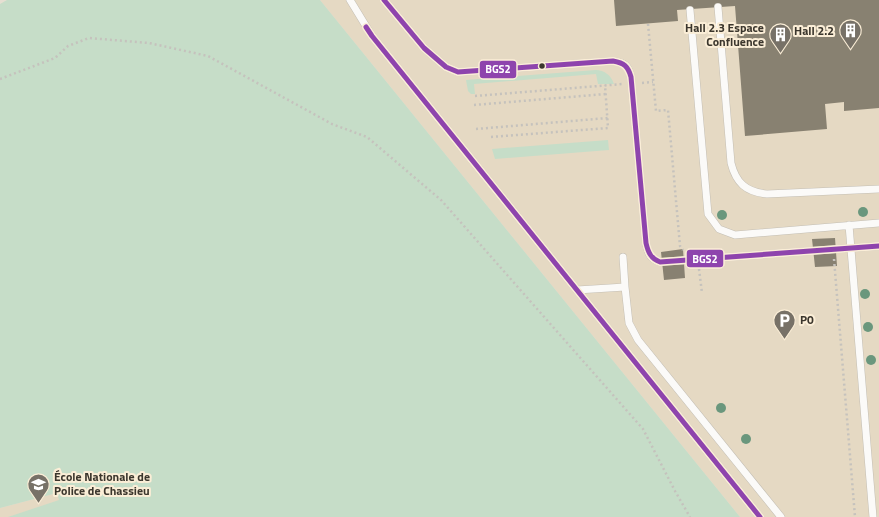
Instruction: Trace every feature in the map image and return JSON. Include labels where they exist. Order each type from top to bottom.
[{"type":"lane","points":[[350,0],[372,36],[760,517]]},
{"type":"lane","points":[[384,0],[424,48],[446,67],[458,72],[613,60],[623,63],[629,69],[631,84],[646,243],[649,255],[656,261],[660,262],[879,246]]},
{"type":"lane","points":[[718,8],[731,163],[737,179],[749,190],[767,194],[879,189]]},
{"type":"lane","points":[[690,10],[708,214],[719,229],[735,235],[879,223]]},
{"type":"lane","points":[[849,225],[873,517]]},
{"type":"lane","points":[[622,257],[629,323],[638,340],[781,517]]},
{"type":"lane","points":[[577,290],[625,287]]},
{"type":"path","points":[[648,24],[656,111],[668,110],[680,246],[686,253]]},
{"type":"path","points":[[0,79],[55,58],[68,46],[89,38],[149,43],[208,56],[332,124],[367,137],[440,200],[642,429],[690,517]]},
{"type":"path","points":[[475,96],[653,82]]},
{"type":"path","points":[[491,137],[608,128],[605,85]]},
{"type":"path","points":[[474,105],[606,94]]},
{"type":"path","points":[[476,129],[608,118]]},
{"type":"path","points":[[834,255],[855,517]]},
{"type":"path","points":[[698,259],[702,293]]},
{"type":"shaded area","points":[[320,0],[879,0],[879,517],[740,517]]},
{"type":"shaded area","name":"École Nationale de Police de Chassieu","points":[[57,493],[65,517],[0,517],[0,508]]},
{"type":"green space","points":[[7,0],[320,0],[740,517],[8,517],[59,500],[57,493],[0,508],[0,4]]},
{"type":"green space","points":[[596,70],[607,74],[614,84],[598,84],[596,74],[474,84],[475,94],[471,94],[468,91],[466,80]]},
{"type":"green space","points":[[608,140],[609,150],[495,159],[492,149]]},
{"type":"building","points":[[614,0],[879,0],[879,108],[844,111],[844,102],[825,104],[827,129],[745,136],[735,6],[677,10],[678,21],[616,26]]},
{"type":"building","points":[[835,238],[837,266],[815,267],[812,239]]},
{"type":"building","points":[[683,249],[685,278],[664,280],[661,252]]},
{"type":"transit line","name":"BGS2","points":[[384,0],[424,48],[446,67],[458,72],[613,61],[625,66],[631,77],[646,243],[650,255],[657,261],[879,246]]},
{"type":"transit line","name":"BGS2","points":[[366,27],[760,517]]},
{"type":"place","name":"Hall 2.2","points":[[850,50]]},
{"type":"place","name":"Hall 2.3 Espace Confluence","points":[[780,54]]},
{"type":"place","name":"P0","points":[[785,340]]},
{"type":"place","name":"École Nationale de Police de Chassieu","points":[[38,504]]}]
